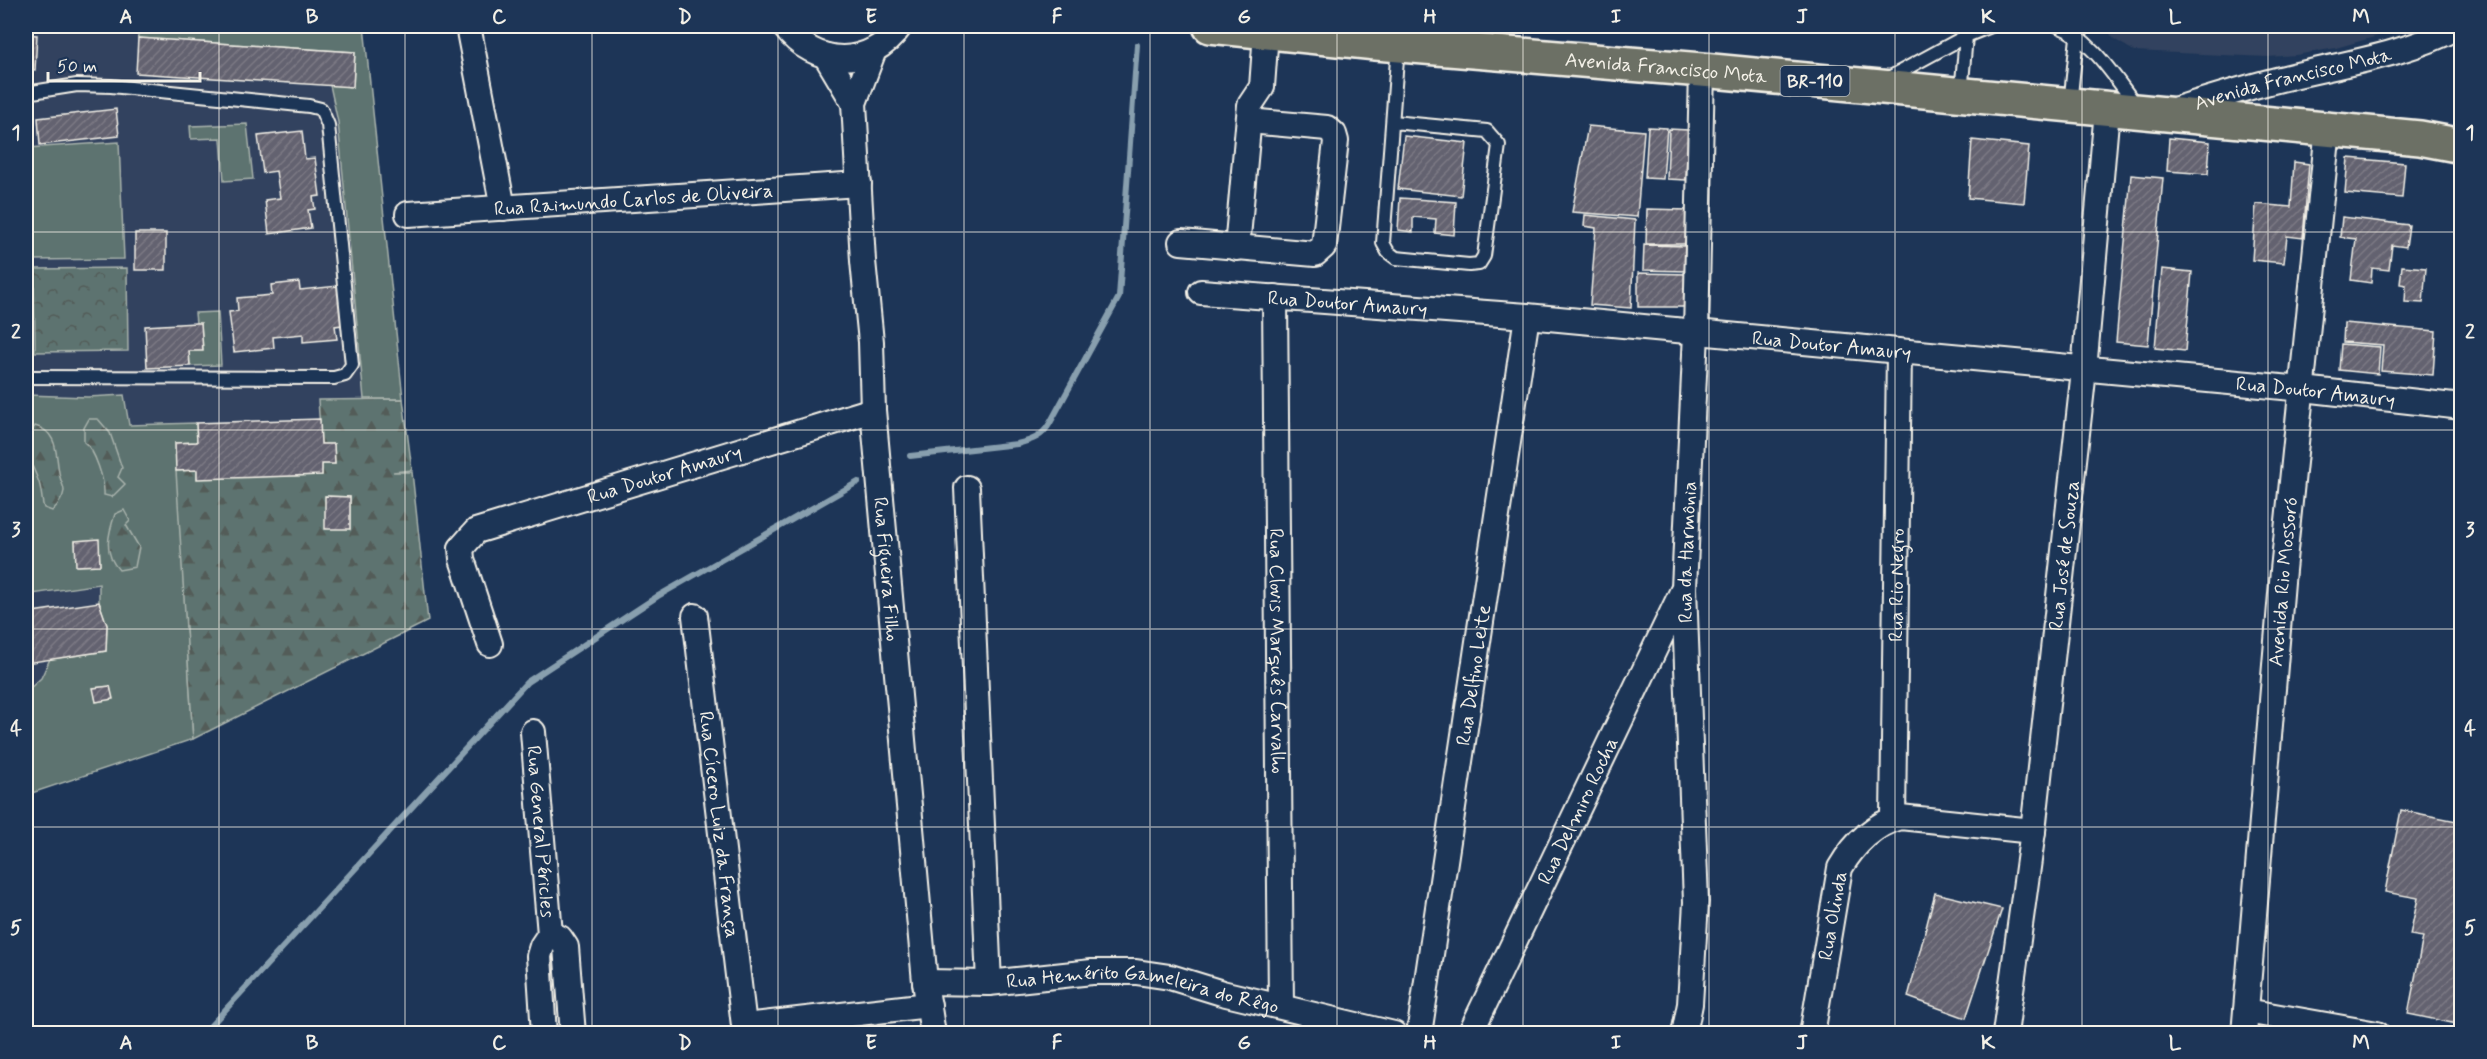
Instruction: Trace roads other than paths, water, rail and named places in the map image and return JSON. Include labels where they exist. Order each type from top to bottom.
[{"type":"main road","name":"Avenida Francisco Mota","points":[[1210,26],[1266,32],[1386,38],[1961,96],[2420,138]]},
{"type":"main road","name":"BR-110","points":[[2420,138],[2462,136]]},
{"type":"main road","name":"BR-110","points":[[2420,138],[2462,146]]},
{"type":"street","points":[[468,26],[503,208]]},
{"type":"street","points":[[784,26],[793,38],[808,49],[826,56],[842,58],[859,56],[874,50],[888,40],[900,26]]},
{"type":"street","name":"Avenida Francisco Mota","points":[[2150,114],[2277,80],[2404,50],[2460,26]]},
{"type":"street","points":[[1237,248],[1250,105],[1262,87],[1266,32]]},
{"type":"street","name":"Rua Figueira Filho","points":[[874,50],[854,103],[871,342],[873,410],[927,993],[933,1034]]},
{"type":"street","name":"Rua Figueira Filho","points":[[826,56],[854,103]]},
{"type":"street","name":"Rua da Harmônia","points":[[1684,1034],[1690,1004],[1696,902],[1684,588],[1696,333],[1702,70]]},
{"type":"street","points":[[1262,87],[1278,108],[1275,123]]},
{"type":"street","name":"Rua José de Souza","points":[[2005,1034],[2033,831],[2084,370],[2107,110]]},
{"type":"street","points":[[1181,242],[1315,254],[1324,246],[1336,141],[1334,134],[1327,128],[1250,121]]},
{"type":"street","name":"Avenida Rio Mossoró","points":[[2245,1022],[2283,570],[2328,129]]},
{"type":"street","name":"Rua Raimundo Carlos de Oliveira","points":[[408,214],[859,184]]},
{"type":"street","name":"Rua Doutor Amaury","points":[[1201,292],[1527,316],[2303,389],[2462,407]]},
{"type":"street","name":"Rua Clovis Marquês Carvalho","points":[[1275,297],[1281,1006]]},
{"type":"street","name":"Rua Delfino Leite","points":[[1419,1034],[1527,316]]},
{"type":"street","name":"Rua Rio Negro","points":[[1893,819],[1899,352]]},
{"type":"street","name":"Rua Doutor Amaury","points":[[490,644],[462,558],[461,548],[476,531],[873,410]]},
{"type":"street","points":[[967,488],[990,983]]},
{"type":"street","name":"Rua Delmiro Rocha","points":[[1470,1034],[1684,588]]},
{"type":"street","name":"Rua Cícero Luiz da França","points":[[694,616],[745,1030]]},
{"type":"street","name":"Rua General Péricles","points":[[533,732],[550,934],[539,956],[543,1034]]},
{"type":"street","points":[[1893,819],[1900,817],[2033,831]]},
{"type":"street","name":"Rua Olinda","points":[[1812,1034],[1840,868],[1851,850],[1863,838],[1880,824],[1893,819]]},
{"type":"street","name":"Rua General Péricles","points":[[550,934],[560,938],[566,947],[573,1034]]},
{"type":"street","name":"Rua Hemérito Gameleira do Rêgo","points":[[745,1030],[927,993],[990,983],[1092,972],[1136,972],[1170,977],[1394,1034]]},
{"type":"street","name":"Rua José de Souza","points":[[1990,1034],[2008,1002]]},
{"type":"street","points":[[2245,1022],[2377,1034]]},
{"type":"lane","points":[[1873,87],[1966,36],[1991,26]]},
{"type":"lane","points":[[2058,26],[2077,37],[2150,114]]},
{"type":"lane","points":[[1961,96],[1966,36]]},
{"type":"lane","points":[[2070,106],[2077,37]]},
{"type":"lane","points":[[1386,38],[1393,122],[1383,243],[1388,252],[1396,258],[1479,264],[1484,256],[1499,145],[1487,131],[1393,122]]},
{"type":"lane","points":[[26,93],[77,85],[111,86],[321,109],[328,125],[352,365],[345,375],[334,378],[26,377]]},
{"type":"waterway","points":[[910,456],[1017,444],[1044,432],[1050,423],[1119,297],[1137,45]]},
{"type":"waterway","points":[[203,1034],[527,682],[658,596],[858,482]]}]
